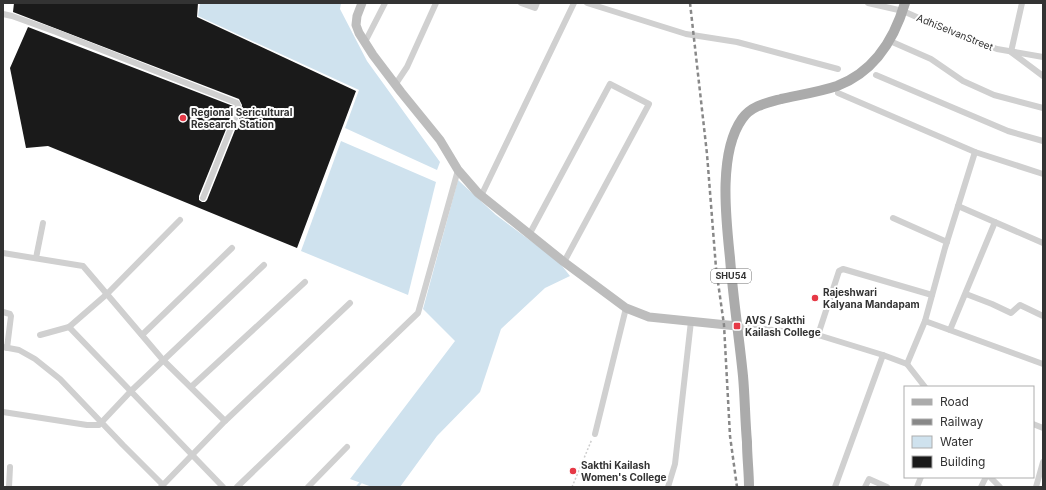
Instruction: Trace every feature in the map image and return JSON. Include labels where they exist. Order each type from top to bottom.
[{"type":"main road","name":"SHU54","points":[[749,487],[745,401],[732,290],[726,213],[727,167],[738,125],[745,115],[754,108],[767,103],[830,88],[845,82],[864,71],[871,65],[890,41],[901,6]]},
{"type":"main road","points":[[730,151],[729,140],[732,127],[739,115],[748,105],[764,97],[830,82],[845,76],[856,69],[864,63],[881,44],[901,6]]},
{"type":"main road","name":"SHU54","points":[[745,401],[753,440],[756,487]]},
{"type":"street","points":[[362,3],[357,16],[356,25],[359,33],[395,85],[440,140],[458,170],[481,196],[529,235],[626,308],[649,317],[818,335],[907,364],[924,386]]},
{"type":"street","points":[[365,42],[385,3]]},
{"type":"street","points":[[395,85],[407,67],[436,3]]},
{"type":"street","points":[[521,3],[535,8],[537,3]]},
{"type":"street","points":[[481,196],[574,3]]},
{"type":"street","name":"AdhiSelvanStreet","points":[[868,3],[901,6],[946,30],[997,49],[1043,57]]},
{"type":"street","points":[[1022,3],[1011,52],[1043,76]]},
{"type":"street","points":[[591,4],[686,34],[737,42],[838,69]]},
{"type":"street","points":[[3,14],[56,32],[237,103],[238,106],[235,118],[203,198]]},
{"type":"street","points":[[890,41],[931,59],[963,81],[987,92],[1043,108]]},
{"type":"street","points":[[876,75],[1008,130],[1043,141]]},
{"type":"street","points":[[529,235],[610,84],[649,104],[564,262]]},
{"type":"street","points":[[838,93],[975,152],[1043,174]]},
{"type":"street","points":[[907,364],[925,321],[947,242],[975,152]]},
{"type":"street","points":[[237,487],[418,312],[458,170]]},
{"type":"street","points":[[958,206],[1043,243]]},
{"type":"street","points":[[893,218],[947,242]]},
{"type":"street","points":[[40,335],[69,327],[107,294],[180,220]]},
{"type":"street","points":[[950,330],[996,222]]},
{"type":"street","points":[[36,258],[43,223]]},
{"type":"street","points":[[142,335],[232,248]]},
{"type":"street","points":[[3,253],[83,266],[163,360],[225,421]]},
{"type":"street","points":[[3,412],[87,425],[98,425],[163,360],[264,265]]},
{"type":"street","points":[[818,335],[839,271],[843,269],[932,295]]},
{"type":"street","points":[[191,387],[305,282]]},
{"type":"street","points":[[966,294],[1011,313],[1020,305],[1043,316]]},
{"type":"street","points":[[3,312],[10,314],[11,316],[5,348],[19,350],[35,359],[60,379],[162,486],[193,456],[225,421],[350,303]]},
{"type":"street","points":[[595,434],[626,308]]},
{"type":"street","points":[[668,487],[675,464],[691,321]]},
{"type":"street","points":[[925,321],[1043,364]]},
{"type":"street","points":[[69,327],[223,487]]},
{"type":"street","points":[[835,487],[883,355]]},
{"type":"street","points":[[308,487],[347,447]]},
{"type":"street","points":[[1036,487],[1043,464]]},
{"type":"street","points":[[10,467],[10,487]]},
{"type":"street","points":[[916,487],[920,478]]},
{"type":"street","points":[[981,487],[986,478]]},
{"type":"street","points":[[991,478],[1000,487]]},
{"type":"street","points":[[865,487],[868,479],[887,487]]},
{"type":"path","points":[[572,487],[595,434]]},
{"type":"water","points":[[200,3],[341,3],[340,9],[367,61],[440,162],[437,170],[345,128],[359,90],[198,16]]},
{"type":"water","points":[[341,141],[436,182],[408,295],[301,251]]},
{"type":"water","points":[[458,180],[496,215],[559,262],[570,276],[545,288],[501,329],[480,392],[437,436],[400,487],[372,487],[350,479],[455,341],[423,309]]},
{"type":"building","name":"Regional Sericultural Research Station","points":[[14,3],[198,3],[197,17],[356,91],[297,248],[48,146],[26,148],[10,68],[28,27],[233,106],[231,117],[199,196],[199,200],[202,202],[207,200],[239,120],[242,105],[239,99],[13,12]]},
{"type":"waterway","points":[[357,487],[362,481]]},
{"type":"railway","points":[[690,3],[707,154],[716,268],[724,325],[730,436],[737,487]]},
{"type":"place","name":"Regional Sericultural Research Station","points":[[183,118]]},
{"type":"place","name":"Rajeshwari Kalyana Mandapam","points":[[815,298]]},
{"type":"place","name":"AVS / Sakthi Kailash College","points":[[737,326]]},
{"type":"place","name":"Sakthi Kailash Women's College","points":[[573,471]]}]
